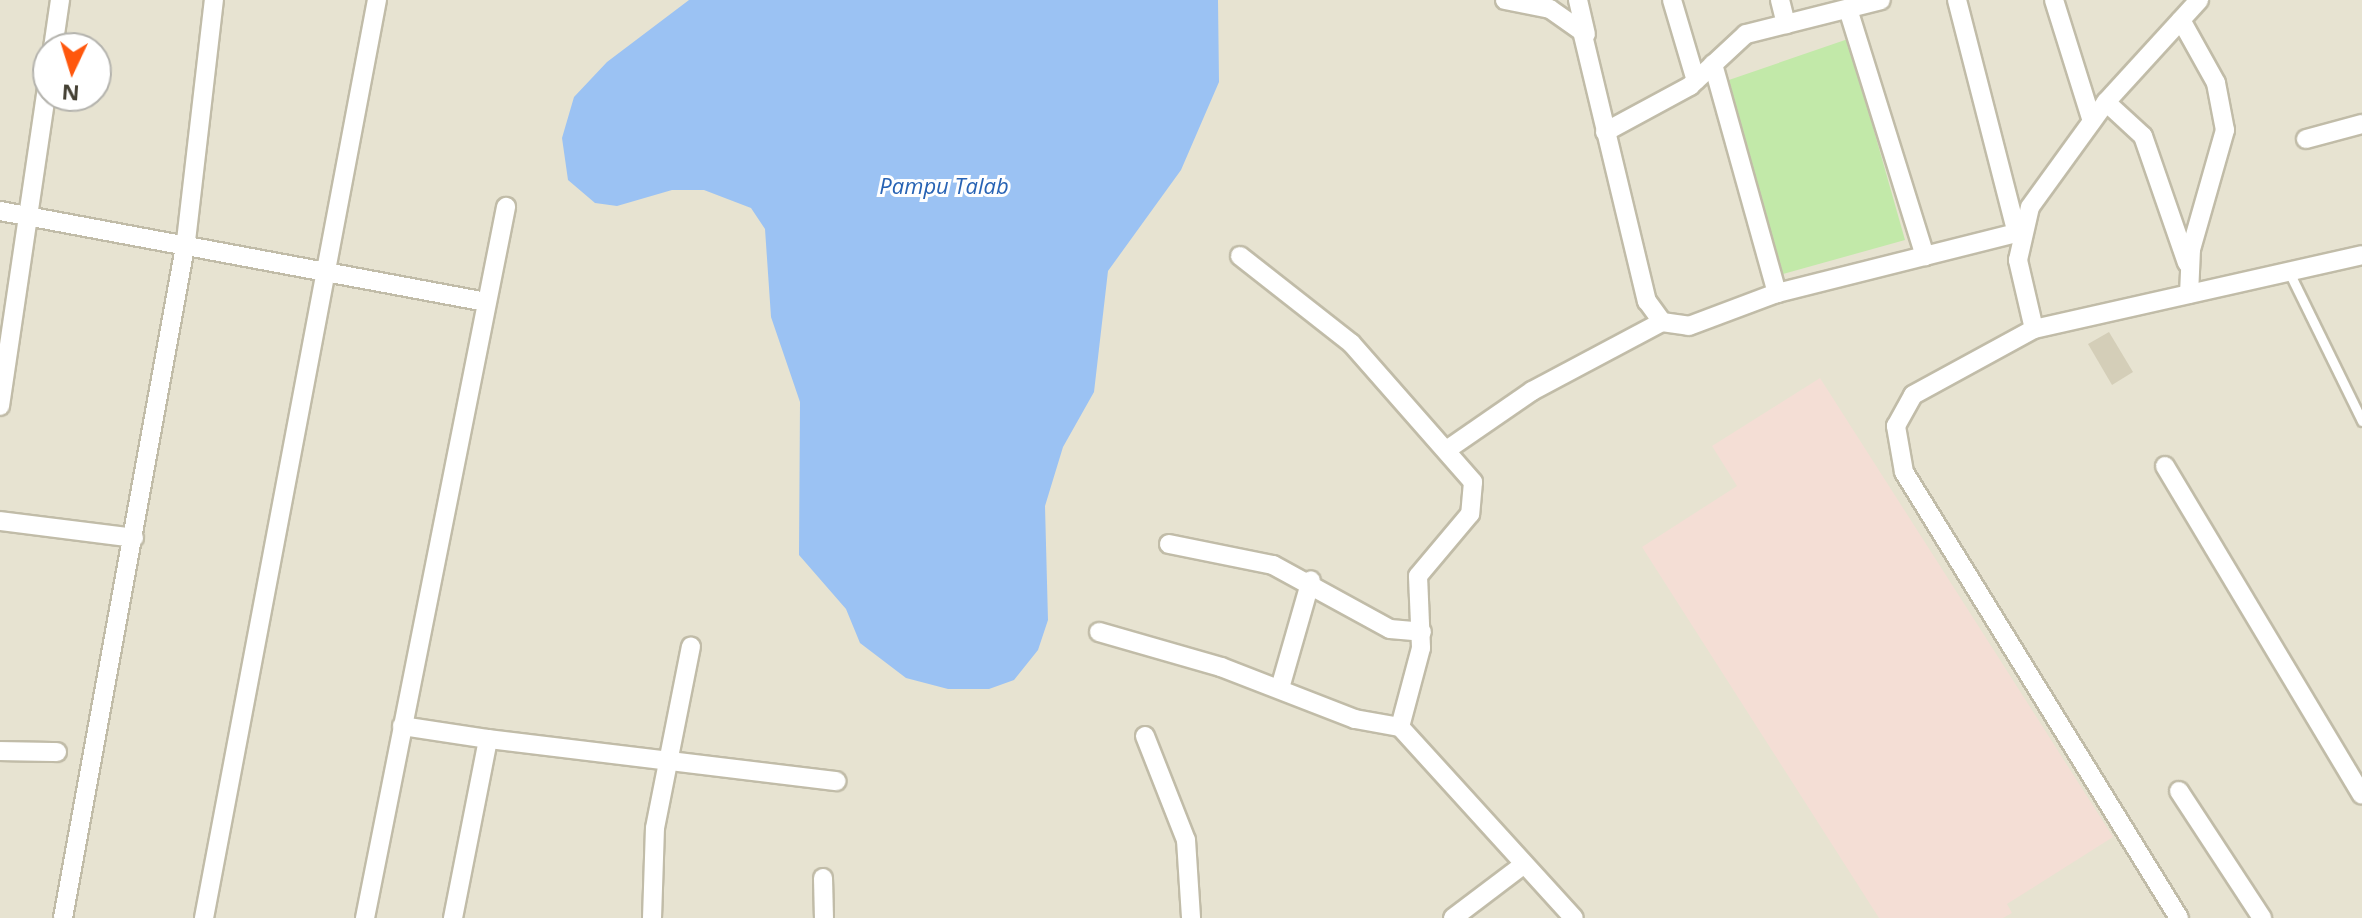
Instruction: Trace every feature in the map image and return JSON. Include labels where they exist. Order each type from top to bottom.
[{"type":"street","points":[[55,32],[60,0]]},
{"type":"street","points":[[63,918],[186,241],[214,0]]},
{"type":"street","points":[[204,918],[328,274],[377,0]]},
{"type":"street","points":[[1505,0],[1572,20],[1590,52]]},
{"type":"street","points":[[1578,0],[1605,132],[1647,301],[1662,322]]},
{"type":"street","points":[[1672,0],[1696,81]]},
{"type":"street","points":[[1780,0],[1786,24]]},
{"type":"street","points":[[1957,0],[2019,233],[2018,260],[2034,329]]},
{"type":"street","points":[[2054,0],[2092,121]]},
{"type":"street","points":[[1448,449],[1532,391],[1662,322],[1689,326],[1777,293],[2019,233],[2106,102],[2199,0]]},
{"type":"street","points":[[1605,132],[1696,81],[1732,41],[1871,1]]},
{"type":"street","points":[[1848,9],[1925,256]]},
{"type":"street","points":[[2181,20],[2216,83],[2225,130],[2190,270],[2189,294]]},
{"type":"street","points":[[1713,64],[1777,293]]},
{"type":"street","points":[[2106,102],[2143,136],[2190,270]]},
{"type":"street","points":[[0,406],[43,112]]},
{"type":"street","points":[[2306,139],[2362,124]]},
{"type":"street","points":[[365,918],[506,207]]},
{"type":"street","points":[[0,211],[186,241],[328,274],[487,302]]},
{"type":"street","points":[[2179,918],[1899,459],[1896,426],[1913,395],[2034,329],[2362,255]]},
{"type":"street","points":[[1240,256],[1351,343],[1448,449],[1473,482],[1475,498],[1418,576],[1422,632],[1400,727]]},
{"type":"street","points":[[2165,466],[2362,795]]},
{"type":"street","points":[[0,521],[134,538]]},
{"type":"street","points":[[1169,544],[1228,553],[1311,580],[1390,629],[1422,632]]},
{"type":"street","points":[[1280,688],[1311,580]]},
{"type":"street","points":[[1099,632],[1280,688],[1355,719],[1400,727],[1574,918]]},
{"type":"street","points":[[652,918],[655,828],[691,647]]},
{"type":"street","points":[[402,726],[668,765],[836,781]]},
{"type":"street","points":[[1145,736],[1186,840],[1191,918]]},
{"type":"street","points":[[453,918],[488,739]]},
{"type":"street","points":[[0,751],[57,752]]},
{"type":"street","points":[[2179,791],[2262,918]]},
{"type":"street","points":[[1453,918],[1523,865]]},
{"type":"street","points":[[823,878],[824,918]]},
{"type":"lane","points":[[2289,272],[2362,421]]},
{"type":"shaded area","points":[[0,0],[2362,0],[2362,918],[0,918]]},
{"type":"shaded area","points":[[1820,378],[2113,837],[2007,904],[2012,913],[2003,918],[1879,918],[1642,547],[1737,486],[1712,446]]},
{"type":"green space","points":[[1848,39],[1905,240],[1783,274],[1726,81]]},
{"type":"water","name":"Pampu Talab","points":[[689,0],[1218,0],[1219,82],[1181,170],[1108,271],[1094,392],[1063,447],[1045,506],[1048,620],[1038,650],[1014,680],[989,689],[948,689],[906,678],[860,643],[846,609],[799,555],[800,402],[771,317],[765,229],[751,208],[704,190],[672,190],[617,206],[595,203],[568,180],[562,138],[574,97],[607,62]]},
{"type":"building","points":[[2109,332],[2133,372],[2112,385],[2088,344]]}]
